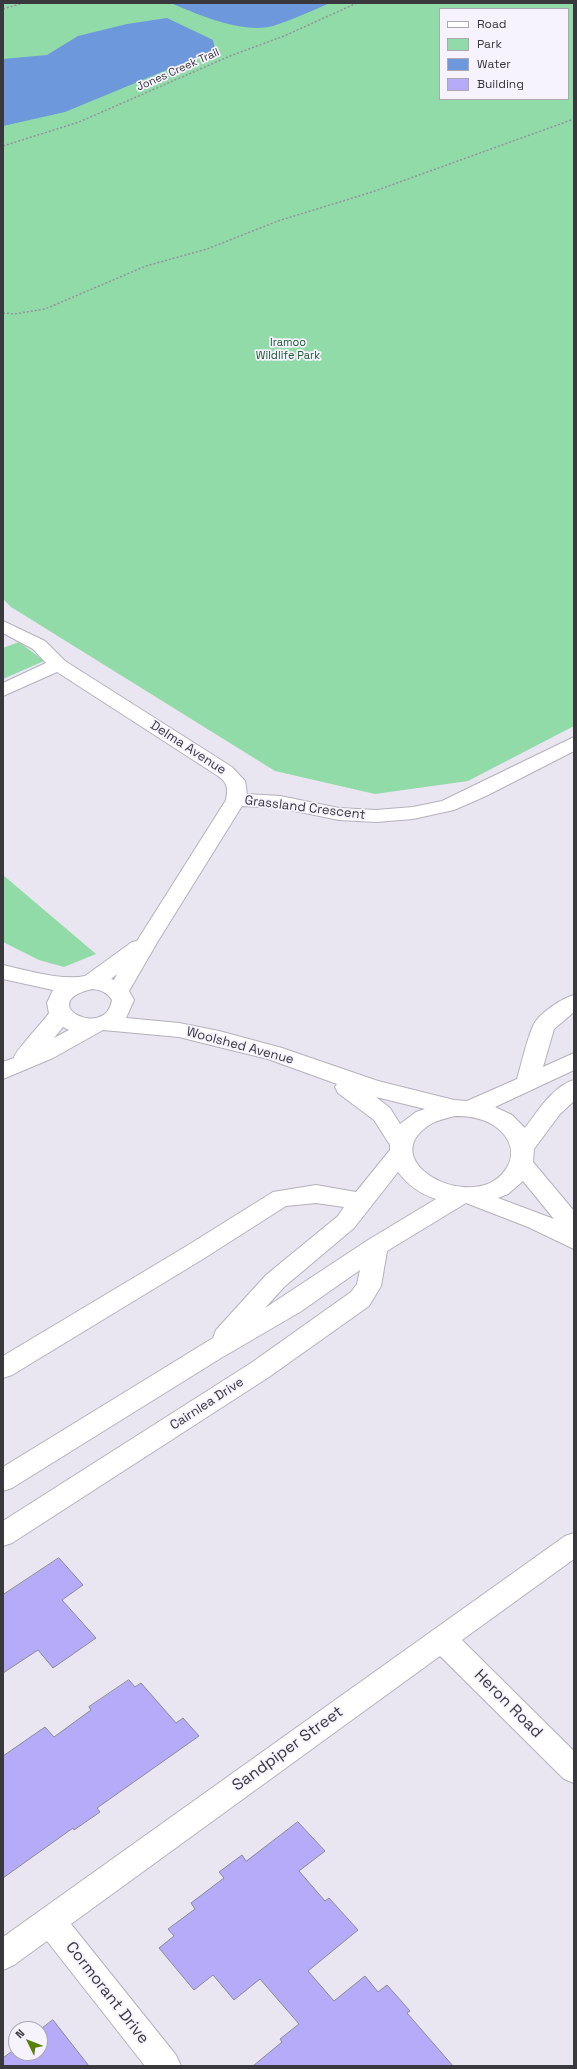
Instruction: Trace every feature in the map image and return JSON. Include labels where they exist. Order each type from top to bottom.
[{"type":"street","name":"Delma Avenue","points":[[3,626],[39,645],[58,665],[233,777],[237,783],[238,790],[236,800]]},
{"type":"street","points":[[3,690],[58,665]]},
{"type":"street","name":"Grassland Crescent","points":[[236,800],[280,802],[339,814],[376,816],[413,813],[447,806],[479,792],[574,743]]},
{"type":"street","points":[[9,1068],[44,1053],[118,1013],[120,996],[147,941],[236,800]]},
{"type":"street","points":[[9,1068],[44,1036],[59,1012],[57,1002],[61,995],[84,983],[147,941]]},
{"type":"street","points":[[3,973],[44,982],[107,985],[120,996]]},
{"type":"street","points":[[3,973],[35,992],[74,1024],[99,1024]]},
{"type":"street","name":"Woolshed Avenue","points":[[120,996],[179,1030]]},
{"type":"street","points":[[527,1084],[544,1026],[562,1010],[574,1002]]},
{"type":"street","name":"Woolshed Avenue","points":[[99,1024],[179,1030],[274,1053],[323,1072],[373,1088],[462,1108]]},
{"type":"street","points":[[212,1351],[275,1281],[326,1241],[346,1222],[363,1202],[401,1148],[407,1130],[419,1118],[436,1111],[462,1108],[527,1084],[574,1061]]},
{"type":"street","name":"Woolshed Avenue","points":[[323,1072],[364,1099],[382,1114],[401,1148]]},
{"type":"street","points":[[3,1480],[212,1351],[291,1305],[376,1246],[466,1196],[489,1192],[504,1186],[515,1176],[522,1156],[552,1108],[571,1092]]},
{"type":"street","points":[[462,1108],[489,1113],[505,1122],[516,1133],[522,1156],[574,1227]]},
{"type":"street","points":[[401,1148],[404,1166],[413,1177],[426,1187],[442,1193],[466,1196],[537,1220],[574,1240]]},
{"type":"street","points":[[3,1368],[194,1253],[281,1198],[316,1194],[363,1202]]},
{"type":"street","name":"Cairnlea Drive","points":[[3,1535],[260,1370],[360,1299],[369,1286],[376,1246]]},
{"type":"street","name":"Sandpiper Street","points":[[3,1955],[574,1544]]},
{"type":"street","name":"Heron Road","points":[[442,1639],[574,1770]]},
{"type":"street","name":"Cormorant Drive","points":[[50,1921],[165,2066]]},
{"type":"path","points":[[3,9],[23,3]]},
{"type":"path","name":"Jones Creek Trail","points":[[3,146],[79,122],[230,56],[284,36],[357,3]]},
{"type":"path","points":[[3,314],[14,314],[45,309],[146,266],[207,249],[278,221],[372,192],[509,144],[574,119]]},
{"type":"green space","name":"Iramoo Wildlife Park","points":[[3,3],[574,3],[574,726],[468,781],[375,794],[275,771],[11,607],[3,599]]},
{"type":"green space","points":[[19,642],[44,661],[3,679],[3,648]]},
{"type":"green space","points":[[3,875],[96,954],[64,967],[39,960],[3,942]]},
{"type":"water","points":[[171,3],[330,3],[280,24],[261,28],[221,22],[207,18]]},
{"type":"water","points":[[167,18],[213,40],[215,50],[65,112],[3,126],[3,59],[47,55],[78,36],[127,24]]},
{"type":"building","points":[[59,1558],[83,1585],[62,1600],[96,1638],[53,1668],[38,1650],[3,1673],[3,1595]]},
{"type":"building","points":[[129,1680],[135,1687],[141,1683],[176,1723],[183,1718],[199,1736],[97,1808],[100,1812],[74,1830],[73,1828],[3,1878],[3,1756],[45,1727],[54,1737],[91,1710],[89,1707]]},
{"type":"building","points":[[298,1822],[325,1851],[299,1871],[325,1901],[329,1898],[358,1930],[308,1971],[334,2001],[365,1976],[378,1992],[387,1985],[410,2011],[407,2013],[453,2066],[253,2066],[282,2042],[280,2039],[299,2024],[260,1979],[234,2000],[213,1975],[194,1990],[159,1948],[174,1936],[168,1929],[195,1909],[191,1903],[224,1878],[219,1872],[242,1855],[246,1861]]},
{"type":"building","points":[[53,2020],[89,2066],[3,2066],[3,2058],[8,2054],[8,2061],[48,2061],[48,2024]]}]
